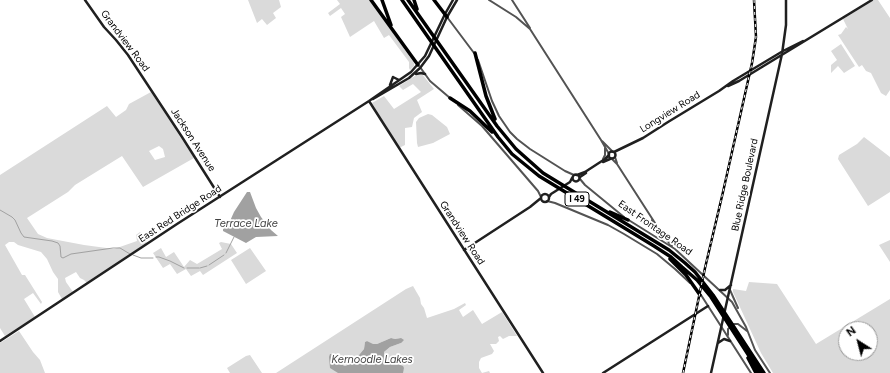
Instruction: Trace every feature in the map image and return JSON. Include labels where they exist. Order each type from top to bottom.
[{"type":"highway","points":[[372,0],[419,66]]},
{"type":"highway","points":[[382,0],[395,33]]},
{"type":"highway","name":"I 49","points":[[402,0],[498,137],[512,154],[534,173],[664,252],[697,280],[711,297],[760,373]]},
{"type":"highway","name":"I 49","points":[[408,0],[497,126],[516,149],[543,173],[669,250],[695,272],[713,295],[764,373]]},
{"type":"highway","points":[[414,0],[420,16]]},
{"type":"highway","points":[[434,0],[446,15]]},
{"type":"highway","points":[[475,53],[486,96],[497,126]]},
{"type":"highway","points":[[450,98],[470,111],[498,137]]},
{"type":"highway","points":[[607,212],[614,213],[628,220]]},
{"type":"highway","points":[[664,252],[686,275],[700,295]]},
{"type":"highway","points":[[742,346],[756,373]]},
{"type":"main road","name":"Grandview Road","points":[[85,0],[104,27],[128,55],[153,92]]},
{"type":"main road","name":"East Red Bridge Road","points":[[446,15],[457,0]]},
{"type":"main road","name":"Blue Ridge Boulevard","points":[[711,373],[782,53],[786,21],[786,0]]},
{"type":"main road","name":"Longview Road","points":[[614,154],[655,131],[726,87],[739,81],[782,53],[872,0]]},
{"type":"main road","points":[[439,7],[444,7],[452,2]]},
{"type":"main road","name":"East Red Bridge Road","points":[[0,341],[390,86],[409,78],[425,56],[452,2]]},
{"type":"main road","name":"Longview Road","points":[[782,53],[790,47],[803,41]]},
{"type":"main road","points":[[784,42],[790,47]]},
{"type":"main road","name":"East Red Bridge Road","points":[[401,79],[419,66]]},
{"type":"main road","points":[[409,78],[419,73],[425,74]]},
{"type":"main road","points":[[390,86],[393,77],[401,79]]},
{"type":"main road","points":[[396,84],[401,79]]},
{"type":"main road","name":"East Red Bridge Road","points":[[369,101],[393,88],[396,84]]},
{"type":"main road","name":"Jackson Avenue","points":[[153,92],[220,197]]},
{"type":"main road","name":"Grandview Road","points":[[369,101],[542,373]]},
{"type":"main road","points":[[609,154],[611,159]]},
{"type":"main road","points":[[464,250],[570,182],[603,160],[609,154],[614,154]]},
{"type":"main road","points":[[575,182],[577,177],[611,159],[614,154]]},
{"type":"main road","points":[[575,182],[577,182],[577,177]]},
{"type":"main road","points":[[570,182],[575,182]]},
{"type":"main road","points":[[543,199],[544,194],[548,196]]},
{"type":"main road","points":[[720,290],[725,290],[731,284]]},
{"type":"main road","points":[[603,373],[708,306]]},
{"type":"main road","points":[[718,344],[724,339],[730,341]]},
{"type":"street","points":[[489,0],[516,17],[530,29],[534,35]]},
{"type":"street","points":[[512,0],[609,154]]},
{"type":"street","name":"East Frontage Road","points":[[446,15],[475,53],[492,101],[499,116],[510,132],[538,155],[577,177],[628,220],[675,249],[720,290],[736,307],[756,350],[770,373]]},
{"type":"street","points":[[419,66],[430,81],[482,126],[538,191],[543,199],[608,225],[649,248],[675,269],[700,295],[751,373]]},
{"type":"street","points":[[601,140],[614,154],[617,164],[652,219],[675,249]]},
{"type":"street","points":[[603,160],[606,155],[605,147]]},
{"type":"street","points":[[611,159],[617,164]]},
{"type":"street","points":[[652,219],[653,229],[655,232],[658,230],[658,227]]},
{"type":"street","points":[[730,289],[740,315]]},
{"type":"street","points":[[728,338],[729,327],[734,324],[742,327],[748,332]]},
{"type":"shaded area","points":[[248,0],[279,0],[281,7],[273,13],[276,18],[267,25],[262,19],[257,23]]},
{"type":"shaded area","points":[[337,0],[370,0],[414,63],[414,66],[410,70],[409,62],[389,35],[384,38],[374,21],[350,37],[341,17],[345,14],[341,8],[330,16],[328,13],[340,4]]},
{"type":"shaded area","points":[[874,0],[878,0],[890,18],[890,90],[886,96],[881,93],[871,73],[866,71],[862,65],[859,67],[838,35],[841,34],[846,27],[848,29],[843,19]]},
{"type":"shaded area","points":[[841,44],[855,66],[844,73],[838,66],[831,73],[831,65],[837,60],[831,51]]},
{"type":"shaded area","points":[[418,74],[422,74],[434,89],[417,100],[422,112],[414,118],[412,127],[405,128],[405,145],[399,148],[372,103],[384,96],[394,109],[421,92],[413,84],[403,90],[399,86]]},
{"type":"shaded area","points":[[151,92],[194,158],[143,187],[122,156],[75,185],[68,192],[27,218],[38,234],[47,238],[114,249],[137,241],[136,235],[140,232],[147,243],[87,283],[80,278],[76,272],[65,278],[73,292],[62,299],[58,292],[58,279],[47,259],[41,252],[18,245],[14,242],[9,242],[5,245],[22,275],[25,275],[42,302],[41,304],[33,293],[24,299],[35,317],[5,336],[0,328],[0,175],[107,106],[116,117],[126,110],[129,104]],"holes":[[[159,146],[163,149],[165,157],[155,160],[149,151]]]},
{"type":"shaded area","points":[[428,114],[432,115],[447,127],[450,134],[433,143],[418,147],[416,122],[419,118]]},
{"type":"shaded area","points":[[864,137],[890,157],[890,192],[868,206],[838,159],[839,155],[857,144]]},
{"type":"shaded area","points":[[890,240],[890,262],[879,245]]},
{"type":"shaded area","points":[[219,243],[231,244],[237,253],[203,275],[200,271],[191,276],[186,269],[177,274],[170,264],[163,268],[153,253],[161,248],[166,257],[174,252],[184,267],[190,260],[197,264],[222,249]]},
{"type":"shaded area","points":[[250,248],[266,271],[246,284],[231,260]]},
{"type":"shaded area","points":[[749,282],[777,284],[816,344],[838,331],[838,361],[878,361],[878,321],[854,321],[890,299],[890,373],[773,373],[761,353],[733,292],[733,289],[746,291]]},
{"type":"shaded area","points":[[413,286],[420,298],[427,318],[454,309],[465,303],[466,305],[459,310],[463,317],[473,310],[482,324],[502,312],[517,336],[509,336],[503,339],[500,336],[498,337],[499,341],[496,344],[490,344],[494,351],[492,354],[481,358],[479,362],[479,368],[482,373],[402,373],[404,368],[389,361],[384,355],[384,352],[390,347],[401,343],[401,338],[391,338],[377,344],[372,344],[367,341],[365,342],[364,349],[350,364],[345,366],[337,363],[338,373],[276,373],[406,289]]},
{"type":"shaded area","points":[[19,331],[40,360],[45,373],[0,373],[0,343]]},
{"type":"shaded area","points":[[250,355],[262,373],[230,373],[227,368]]},
{"type":"water","name":"Terrace Lake","points":[[247,192],[250,192],[261,217],[271,230],[278,236],[256,237],[246,243],[223,231]]},
{"type":"water","name":"Kernoodle Lakes","points":[[391,338],[401,338],[404,340],[401,343],[390,347],[384,352],[384,355],[389,361],[403,366],[403,373],[338,373],[330,368],[330,354],[333,355],[338,363],[345,366],[350,364],[364,349],[365,342],[367,341],[377,344]]},
{"type":"waterway","points":[[0,210],[15,220],[24,237],[58,243],[60,246],[61,257],[63,258],[71,254],[113,248],[120,248],[130,254]]},
{"type":"waterway","points":[[226,253],[234,237]]},
{"type":"waterway","points":[[133,255],[141,258],[153,258]]},
{"type":"waterway","points":[[209,265],[224,255]]},
{"type":"waterway","points":[[156,257],[170,261],[184,268]]},
{"type":"waterway","points":[[200,268],[207,266]]},
{"type":"waterway","points":[[187,268],[199,268]]},
{"type":"railway","points":[[683,373],[705,268],[752,63],[756,37],[754,0]]}]
